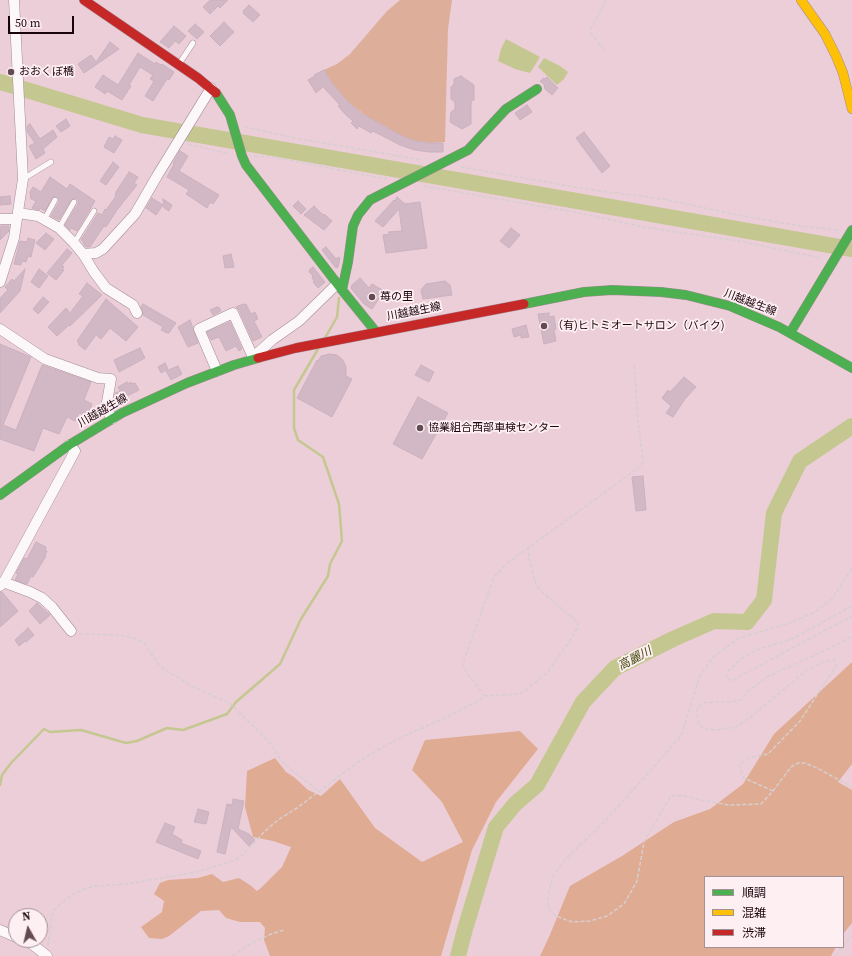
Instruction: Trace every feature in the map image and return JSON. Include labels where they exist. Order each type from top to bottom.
[{"type":"street","points":[[0,282],[14,238],[23,179],[14,0]]},
{"type":"street","points":[[84,0],[211,88],[224,104],[233,126],[241,154],[253,175],[376,332]]},
{"type":"street","points":[[802,0],[825,34],[836,56],[843,73],[852,109]]},
{"type":"street","points":[[83,254],[96,253],[104,249],[135,214],[211,88]]},
{"type":"street","points":[[217,371],[199,330],[233,313],[252,359],[272,340],[299,321],[340,287],[348,262],[353,226],[358,215],[370,200],[468,150],[494,120],[506,109],[537,90]]},
{"type":"street","points":[[0,219],[18,216],[38,216],[59,228],[83,254],[106,288],[132,306],[137,313]]},
{"type":"street","points":[[790,333],[851,232]]},
{"type":"street","name":"川越越生線","points":[[0,495],[68,445],[112,419],[168,391],[217,371],[252,359],[296,348],[584,292],[619,290],[661,292],[686,295],[730,306],[790,333],[852,368]]},
{"type":"street","points":[[0,329],[45,359],[98,378],[111,379],[106,408],[112,419]]},
{"type":"street","points":[[68,445],[75,451],[2,584],[30,592],[42,598],[71,631]]},
{"type":"street","points":[[37,948],[47,956]]},
{"type":"lane","points":[[178,64],[192,43]]},
{"type":"lane","points":[[23,179],[50,162]]},
{"type":"lane","points":[[44,220],[55,200]]},
{"type":"lane","points":[[59,228],[74,202]]},
{"type":"lane","points":[[74,243],[94,211]]},
{"type":"path","points":[[604,0],[604,7],[590,30],[591,34],[605,51]]},
{"type":"path","points":[[233,126],[427,160]]},
{"type":"path","points":[[178,141],[241,154],[272,157],[531,204],[644,227],[744,242],[834,258]]},
{"type":"path","points":[[444,163],[586,189],[664,199],[731,214],[800,226],[851,232]]},
{"type":"path","points":[[485,696],[464,669],[463,662],[494,577],[506,564],[641,466],[643,463],[634,364]]},
{"type":"path","points":[[47,956],[52,915],[60,904],[74,893],[96,886],[126,884],[197,872],[235,860],[244,854],[269,827],[376,751],[400,738],[451,715],[485,696],[519,694],[526,690],[547,672],[577,629],[578,624],[547,597],[536,585],[528,548]]},
{"type":"path","points":[[852,568],[832,599],[815,612],[787,624],[739,638],[713,658],[700,676],[681,736],[608,818],[564,861],[553,876],[548,896],[549,909],[556,916],[572,922],[590,921],[607,916],[624,904],[637,881],[644,842],[670,796],[682,795],[729,805],[761,804],[791,767],[798,763],[805,763],[817,768],[852,786]]},
{"type":"path","points":[[852,606],[792,639],[759,649],[740,659],[727,672],[727,677],[731,681],[852,616]]},
{"type":"path","points":[[71,631],[78,634],[120,635],[137,639],[144,644],[159,665],[165,670],[192,686],[231,704],[270,743],[283,763],[318,791]]},
{"type":"path","points":[[773,791],[744,778],[740,765],[748,758],[768,754],[800,721],[836,666],[834,660],[826,661],[807,670],[753,716],[736,727],[716,730],[705,729],[699,725],[697,709],[703,704],[713,702],[731,702],[742,699],[747,692],[767,678],[852,636]]},
{"type":"path","points":[[232,956],[250,944],[271,934],[284,930]]},
{"type":"path","points":[[844,946],[852,935]]},
{"type":"path","points":[[836,956],[842,948]]},
{"type":"shaded area","points":[[400,0],[452,0],[448,29],[445,142],[430,143],[416,141],[404,137],[369,118],[348,102],[331,82],[324,70],[337,64],[350,54],[387,11]]},
{"type":"shaded area","points":[[506,39],[540,57],[530,73],[515,69],[498,61],[501,49]]},
{"type":"shaded area","points":[[544,58],[568,72],[564,79],[557,85],[538,67]]},
{"type":"shaded area","points":[[852,662],[852,764],[838,782],[852,790],[852,923],[844,933],[844,876],[704,876],[704,948],[835,948],[831,956],[540,956],[570,886],[622,856],[674,822],[710,809],[743,784],[774,734]]},
{"type":"shaded area","points":[[520,731],[538,749],[496,802],[472,850],[441,956],[270,956],[264,940],[265,928],[260,922],[240,922],[226,918],[219,910],[201,911],[169,936],[162,939],[149,938],[141,927],[162,912],[164,901],[154,894],[160,883],[168,880],[198,878],[212,874],[223,882],[239,878],[257,891],[282,867],[291,847],[273,841],[253,837],[245,807],[247,771],[275,758],[286,772],[308,790],[321,796],[340,779],[375,828],[422,862],[463,842],[442,802],[412,770],[425,740]]},
{"type":"building","points":[[210,0],[228,0],[220,8],[218,6],[210,14],[203,7]]},
{"type":"building","points":[[249,5],[260,15],[253,22],[243,13]]},
{"type":"building","points":[[224,22],[234,32],[220,46],[210,36]]},
{"type":"building","points":[[195,24],[204,32],[197,39],[188,31]]},
{"type":"building","points":[[174,26],[186,36],[179,44],[175,41],[169,48],[160,42]]},
{"type":"building","points":[[110,42],[119,49],[84,73],[78,64],[91,55],[96,62]]},
{"type":"building","points":[[138,53],[155,64],[156,62],[161,65],[162,64],[174,72],[169,80],[167,79],[153,101],[145,96],[154,81],[150,79],[153,75],[140,67],[122,100],[107,91],[105,94],[95,87],[103,75],[118,85]]},
{"type":"building","points":[[324,70],[331,82],[348,102],[361,113],[404,137],[416,141],[443,143],[443,152],[415,150],[400,145],[373,131],[371,133],[359,126],[357,129],[351,123],[353,121],[338,106],[340,105],[323,87],[316,93],[308,80]]},
{"type":"building","points":[[461,76],[474,85],[474,100],[471,101],[471,124],[462,129],[450,122],[451,112],[455,109],[455,102],[451,99],[451,87],[454,84],[454,79]]},
{"type":"building","points":[[547,77],[558,88],[552,95],[545,89],[544,84],[540,81]]},
{"type":"building","points":[[527,105],[532,112],[520,120],[515,113]]},
{"type":"building","points":[[66,119],[70,126],[61,132],[56,126]]},
{"type":"building","points":[[30,124],[40,139],[53,130],[57,137],[43,149],[45,153],[36,159],[29,146],[35,143],[27,132],[27,126]]},
{"type":"building","points":[[584,132],[610,166],[602,173],[576,138]]},
{"type":"building","points":[[115,136],[122,140],[114,153],[104,147],[109,137],[113,139]]},
{"type":"building","points":[[180,151],[188,156],[179,171],[219,195],[213,204],[210,202],[207,208],[186,194],[189,190],[167,177]]},
{"type":"building","points":[[113,162],[119,167],[106,185],[100,181]]},
{"type":"building","points":[[129,172],[138,177],[134,183],[137,185],[117,210],[106,227],[104,226],[90,247],[86,247],[83,243],[84,242],[81,240],[98,213],[102,215],[116,196],[116,192]]},
{"type":"building","points":[[50,177],[67,189],[70,184],[95,201],[77,231],[71,228],[70,230],[65,225],[78,204],[78,200],[76,198],[71,200],[59,220],[51,216],[59,202],[59,198],[57,196],[52,198],[45,211],[40,208],[39,210],[32,208],[36,201],[31,199],[30,192],[33,187],[41,192]]},
{"type":"building","points":[[10,196],[11,204],[0,205],[0,197]]},
{"type":"building","points":[[397,197],[405,204],[420,202],[427,248],[386,253],[383,235],[391,234],[388,232],[402,231],[399,209],[383,227],[375,221],[394,200],[395,201]]},
{"type":"building","points":[[152,198],[163,205],[156,215],[146,208]]},
{"type":"building","points":[[163,199],[172,205],[169,211],[164,208]]},
{"type":"building","points":[[298,201],[306,209],[301,214],[293,206]]},
{"type":"building","points":[[314,206],[332,221],[324,230],[304,215]]},
{"type":"building","points":[[9,226],[9,231],[0,240],[0,227]]},
{"type":"building","points":[[511,228],[520,235],[509,248],[500,241]]},
{"type":"building","points":[[46,233],[54,239],[45,250],[36,243]]},
{"type":"building","points":[[28,238],[35,240],[31,257],[28,256],[26,262],[22,261],[21,265],[14,264],[20,241],[27,242]]},
{"type":"building","points":[[326,247],[336,259],[339,257],[340,258],[338,267],[336,268],[322,250]]},
{"type":"building","points":[[67,249],[72,253],[62,265],[64,267],[62,269],[64,270],[56,280],[47,273]]},
{"type":"building","points":[[231,254],[234,267],[225,268],[223,256]]},
{"type":"building","points":[[313,267],[325,282],[318,288],[313,282],[313,276],[309,272],[309,270]]},
{"type":"building","points":[[25,269],[20,291],[0,313],[0,298],[8,290],[5,287],[12,279],[14,281]]},
{"type":"building","points":[[39,269],[48,276],[39,288],[31,282]]},
{"type":"building","points":[[360,278],[369,288],[372,284],[384,291],[372,309],[364,304],[351,288],[352,285]]},
{"type":"building","points":[[445,281],[450,285],[452,295],[423,299],[421,290],[426,284]]},
{"type":"building","points":[[87,283],[102,295],[70,326],[69,325],[57,336],[48,327],[66,308],[70,313],[83,296],[79,294]]},
{"type":"building","points":[[43,297],[49,302],[38,314],[33,309]]},
{"type":"building","points":[[106,299],[138,327],[126,341],[110,328],[101,339],[96,335],[85,350],[78,344],[79,343],[77,341]]},
{"type":"building","points":[[143,304],[176,323],[169,333],[161,330],[163,327],[143,315],[141,307]]},
{"type":"building","points":[[246,304],[251,314],[255,312],[258,319],[254,321],[262,337],[253,341],[239,310],[236,307]]},
{"type":"building","points":[[219,307],[221,311],[213,315],[210,310]]},
{"type":"building","points":[[549,313],[549,317],[554,316],[556,341],[544,344],[538,314]]},
{"type":"building","points":[[190,320],[198,343],[188,347],[178,327]]},
{"type":"building","points":[[230,322],[242,349],[239,351],[236,346],[226,351],[219,337],[211,340],[207,332]]},
{"type":"building","points":[[526,325],[529,337],[521,338],[521,335],[514,337],[512,329]]},
{"type":"building","points":[[0,344],[31,357],[3,425],[16,430],[42,365],[91,382],[84,400],[92,404],[87,416],[79,413],[75,421],[67,417],[59,434],[43,428],[34,451],[0,439]]},
{"type":"building","points":[[140,348],[145,358],[119,372],[114,360]]},
{"type":"building","points":[[330,354],[337,355],[343,360],[346,367],[346,376],[352,379],[332,417],[297,398],[317,360],[318,361],[321,356]]},
{"type":"building","points":[[165,363],[168,369],[161,373],[158,367]]},
{"type":"building","points":[[421,365],[434,372],[429,382],[415,375]]},
{"type":"building","points":[[178,366],[182,374],[171,380],[166,371]]},
{"type":"building","points":[[684,377],[696,387],[685,399],[673,417],[666,413],[671,406],[662,398],[668,390],[670,392]]},
{"type":"building","points":[[127,382],[128,384],[131,382],[132,384],[135,383],[139,390],[117,401],[115,393],[120,391],[118,387]]},
{"type":"building","name":"協業組合西部車検センター","points":[[418,397],[448,413],[422,459],[393,444]]},
{"type":"building","points":[[643,476],[646,510],[636,511],[632,477]]},
{"type":"building","points":[[36,542],[46,547],[46,556],[27,584],[15,580],[18,574],[16,573],[24,558],[27,559]]},
{"type":"building","points":[[0,592],[2,592],[18,611],[0,627]]},
{"type":"building","points":[[37,603],[50,615],[40,624],[29,611]]},
{"type":"building","points":[[28,628],[34,635],[19,646],[15,640]]},
{"type":"building","points":[[233,799],[244,801],[238,829],[249,834],[255,840],[249,846],[231,827],[225,854],[217,852],[227,804],[232,805]]},
{"type":"building","points":[[198,809],[209,812],[206,824],[194,822]]},
{"type":"building","points":[[165,823],[175,827],[172,834],[182,840],[181,843],[201,851],[198,859],[156,842]]},
{"type":"waterway","points":[[0,82],[142,125],[852,249]]},
{"type":"waterway","points":[[325,338],[337,317],[339,298]]},
{"type":"waterway","points":[[0,785],[2,775],[11,763],[44,729],[50,732],[81,730],[126,743],[137,741],[167,728],[183,730],[227,714],[236,702],[280,664],[301,619],[328,576],[330,564],[342,541],[339,504],[323,457],[298,440],[294,428],[294,390],[318,349]]},
{"type":"waterway","name":"高麗川","points":[[458,956],[496,827],[515,804],[537,785],[583,702],[615,668],[673,639],[714,621],[747,622],[764,600],[774,513],[800,461],[852,426]]},
{"type":"traffic: fast","points":[[342,290],[353,226],[358,215],[370,200],[468,150],[506,109],[537,89]]},
{"type":"traffic: fast","points":[[216,93],[230,115],[246,165],[376,332]]},
{"type":"traffic: fast","points":[[790,333],[852,230]]},
{"type":"traffic: fast","points":[[524,304],[584,292],[612,290],[661,292],[686,295],[730,306],[779,327],[852,368]]},
{"type":"traffic: fast","points":[[0,495],[69,445],[122,413],[187,383],[234,365],[258,358]]},
{"type":"traffic: slow","points":[[801,0],[825,34],[836,56],[843,73],[852,109]]},
{"type":"traffic: jam","points":[[84,0],[198,78],[216,93]]},
{"type":"traffic: jam","points":[[258,358],[296,348],[524,304]]},
{"type":"place","name":"おおくぼ橋","points":[[11,72]]},
{"type":"place","name":"苺の里","points":[[372,297]]},
{"type":"place","name":"（有)ヒトミオートサロン（バイク)","points":[[544,326]]},
{"type":"place","name":"協業組合西部車検センター","points":[[420,428]]}]
